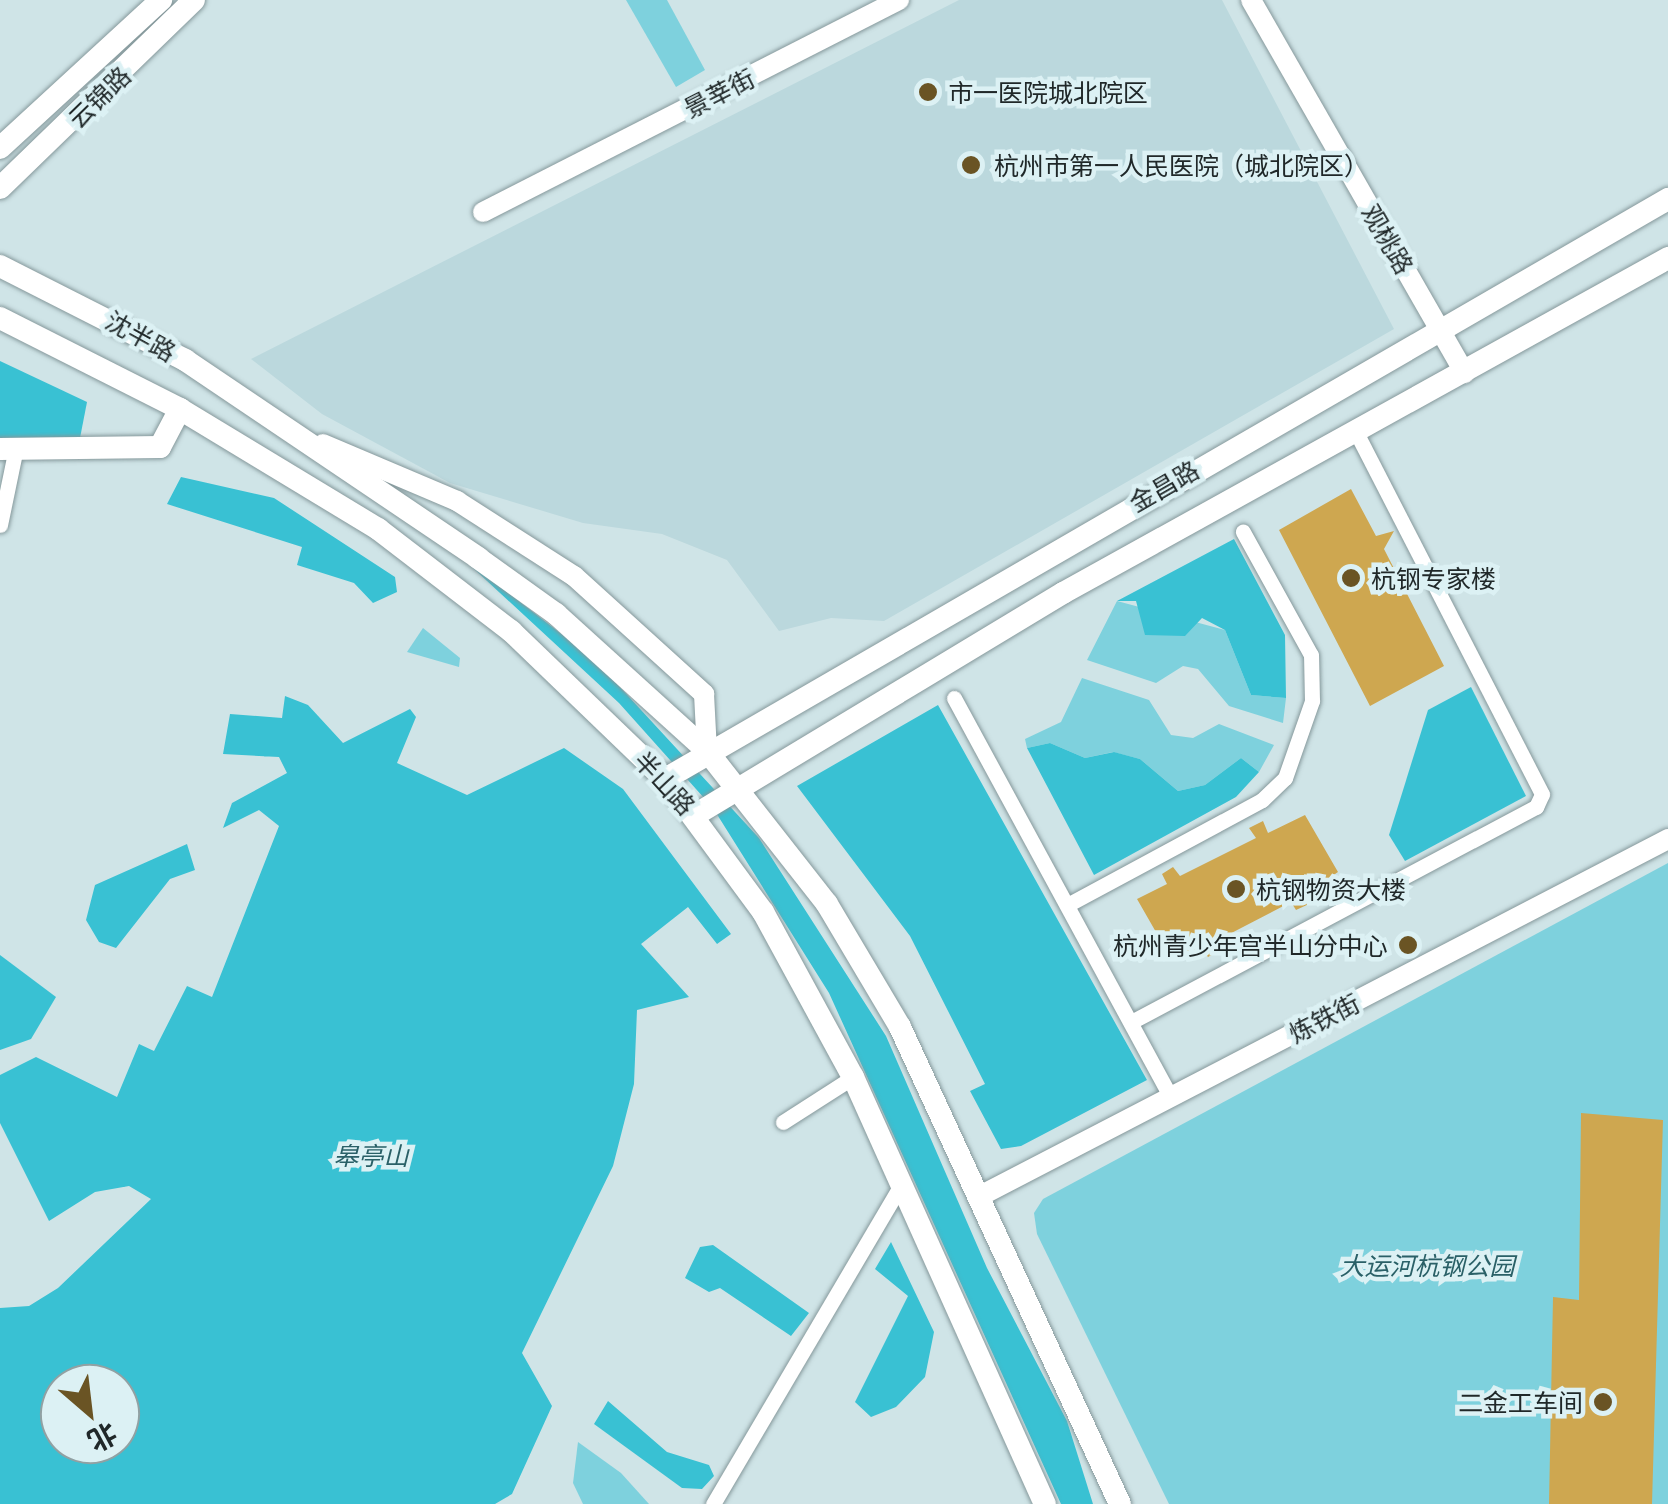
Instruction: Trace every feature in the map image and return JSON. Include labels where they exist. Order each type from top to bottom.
[{"type":"main road","name":"云锦路","points":[[0,148],[162,0]]},
{"type":"main road","name":"云锦路","points":[[0,188],[194,0]]},
{"type":"main road","name":"金昌路","points":[[665,779],[1438,326],[1668,200]]},
{"type":"main road","name":"金昌路","points":[[695,814],[737,785],[1668,258]]},
{"type":"main road","name":"沈半路","points":[[0,266],[185,360],[274,420]]},
{"type":"main road","name":"沈半路","points":[[0,318],[180,409]]},
{"type":"main road","name":"半山路","points":[[180,409],[422,563],[511,631],[665,779],[695,814],[762,912],[853,1078],[1044,1504]]},
{"type":"main road","points":[[8,449],[160,447],[180,409]]},
{"type":"main road","name":"半山路","points":[[274,420],[556,614],[707,751],[737,785],[827,904],[891,1012],[980,1196],[1120,1504]]},
{"type":"street","name":"景莘街","points":[[483,212],[899,0]]},
{"type":"street","name":"观桃路","points":[[1251,0],[1465,373]]},
{"type":"street","points":[[274,420],[457,501],[574,576],[704,694],[707,751]]},
{"type":"street","points":[[1131,1022],[1536,808],[1542,794],[1358,434]]},
{"type":"street","points":[[0,525],[8,449]]},
{"type":"street","points":[[1069,904],[1262,800],[1285,778],[1312,702],[1312,655],[1243,532]]},
{"type":"street","points":[[954,698],[1171,1098]]},
{"type":"street","name":"炼铁街","points":[[980,1196],[1668,839]]},
{"type":"street","points":[[783,1122],[853,1078]]},
{"type":"street","points":[[713,1504],[901,1185]]},
{"type":"shaded area","name":"杭州市第一人民医院（城北院区）","points":[[959,0],[1222,0],[1394,329],[884,621],[831,618],[779,631],[727,560],[662,534],[583,523],[450,483],[322,414],[251,359]]},
{"type":"green space","points":[[626,0],[667,0],[705,70],[676,87]]},
{"type":"green space","points":[[0,361],[87,402],[80,438],[0,442]]},
{"type":"green space","points":[[181,477],[274,498],[395,577],[397,592],[373,603],[354,583],[297,565],[302,547],[167,504]]},
{"type":"green space","points":[[1234,539],[1285,635],[1286,698],[1251,695],[1225,630],[1202,618],[1185,636],[1145,635],[1136,601],[1117,601]]},
{"type":"green space","points":[[459,555],[595,660],[759,838],[886,1036],[987,1268],[1067,1421],[1093,1504],[1061,1504],[829,993],[713,808],[619,703]]},
{"type":"green space","points":[[1117,601],[1225,630],[1251,695],[1286,698],[1283,723],[1229,706],[1198,669],[1183,666],[1156,683],[1087,660]]},
{"type":"green space","points":[[423,628],[460,658],[459,667],[407,652]]},
{"type":"green space","points":[[1082,678],[1149,700],[1171,735],[1193,738],[1219,724],[1274,745],[1259,772],[1241,758],[1205,785],[1178,791],[1140,759],[1113,752],[1085,758],[1050,743],[1027,748],[1025,739],[1061,722]]},
{"type":"green space","points":[[1471,687],[1526,796],[1405,861],[1389,835],[1428,710]]},
{"type":"green space","name":"皋亭山","points":[[285,696],[308,705],[343,743],[410,709],[416,717],[397,763],[467,795],[564,748],[623,789],[731,934],[717,944],[688,907],[641,944],[689,997],[637,1010],[634,1084],[613,1166],[522,1353],[552,1406],[512,1494],[495,1504],[0,1504],[0,1308],[29,1306],[58,1288],[151,1199],[129,1186],[95,1192],[49,1221],[0,1123],[0,1075],[36,1057],[117,1097],[139,1044],[154,1051],[187,986],[212,997],[279,826],[259,810],[223,828],[232,803],[287,773],[279,757],[223,754],[230,714],[282,718]]},
{"type":"green space","points":[[938,705],[1147,1080],[1021,1146],[1001,1149],[970,1091],[985,1084],[910,936],[797,786]]},
{"type":"green space","points":[[1050,743],[1085,758],[1114,752],[1140,759],[1178,791],[1205,785],[1241,758],[1259,772],[1236,797],[1094,875],[1027,748]]},
{"type":"green space","points":[[187,844],[195,870],[170,879],[116,948],[99,942],[86,920],[95,885]]},
{"type":"green space","name":"大运河杭钢公园","points":[[1668,863],[1668,1504],[1169,1504],[1037,1234],[1034,1213],[1043,1199]]},
{"type":"green space","points":[[0,955],[56,997],[31,1039],[0,1050]]},
{"type":"green space","points":[[891,1242],[934,1332],[925,1377],[896,1407],[871,1417],[855,1402],[908,1296],[875,1269]]},
{"type":"green space","points":[[713,1245],[809,1313],[791,1336],[720,1288],[709,1292],[685,1278],[700,1247]]},
{"type":"green space","points":[[608,1401],[667,1452],[709,1465],[714,1476],[702,1489],[682,1488],[594,1424]]},
{"type":"green space","points":[[578,1442],[621,1473],[649,1504],[583,1504],[573,1483]]},
{"type":"building","name":"杭钢专家楼","points":[[1351,489],[1376,536],[1394,531],[1384,549],[1444,666],[1370,706],[1279,530]]},
{"type":"building","name":"杭钢物资大楼","points":[[1305,815],[1338,872],[1307,893],[1309,904],[1296,910],[1291,902],[1216,941],[1219,951],[1208,957],[1201,948],[1172,960],[1137,899],[1167,884],[1162,874],[1173,867],[1180,876],[1256,838],[1249,828],[1263,821],[1268,833]]},
{"type":"building","name":"二金工车间","points":[[1581,1113],[1663,1120],[1652,1504],[1549,1504],[1553,1297],[1579,1300]]},
{"type":"place","name":"市一医院城北院区","points":[[928,92]]},
{"type":"place","name":"杭州市第一人民医院（城北院区）","points":[[971,165]]},
{"type":"place","name":"杭钢专家楼","points":[[1351,578]]},
{"type":"place","name":"杭钢物资大楼","points":[[1236,889]]},
{"type":"place","name":"杭州青少年宫半山分中心","points":[[1408,945]]},
{"type":"place","name":"二金工车间","points":[[1603,1402]]}]
